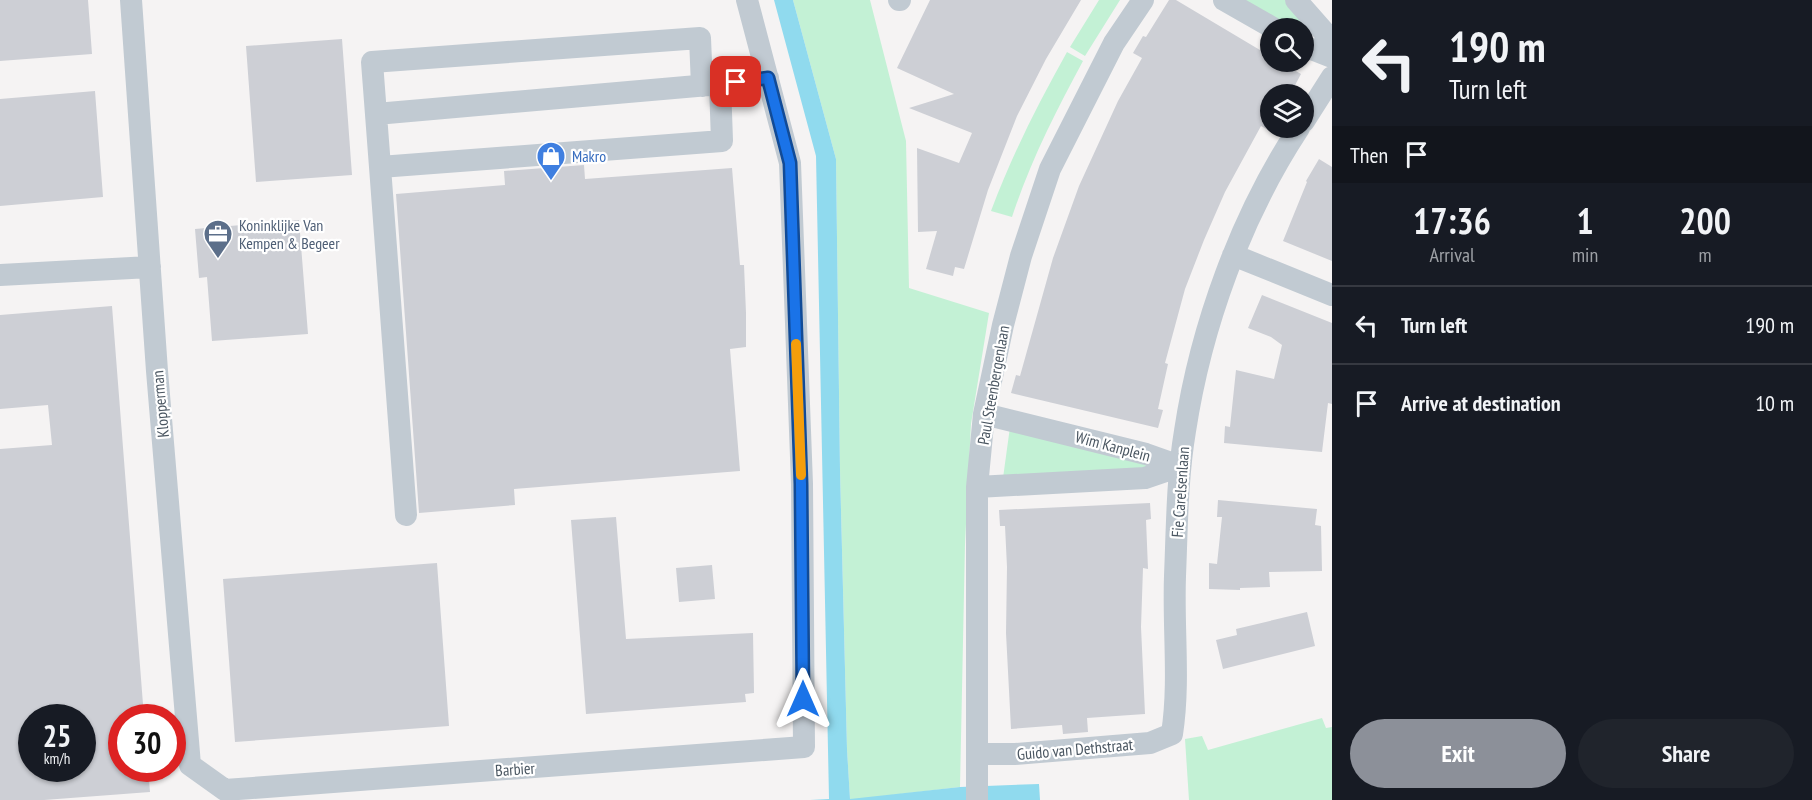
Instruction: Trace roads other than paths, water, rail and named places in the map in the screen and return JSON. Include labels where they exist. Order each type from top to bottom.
[{"type":"street","name":"Klopperman","points":[[131,0],[190,765],[225,790]]},
{"type":"street","points":[[376,114],[768,78],[747,0]]},
{"type":"street","name":"Paul Steenbergenlaan","points":[[976,800],[977,487],[984,414],[1021,256],[1050,169],[1114,43],[1143,0]]},
{"type":"street","points":[[1224,0],[1260,21]]},
{"type":"street","points":[[1296,0],[1332,41]]},
{"type":"street","points":[[380,167],[722,141],[700,38],[372,62],[406,515]]},
{"type":"street","points":[[1314,50],[1332,57]]},
{"type":"street","points":[[1314,105],[1332,77]]},
{"type":"street","name":"Barbier","points":[[225,790],[804,747],[801,484],[790,163],[768,78]]},
{"type":"street","name":"Fie Carelsenlaan","points":[[1172,735],[1176,706],[1174,593],[1180,466],[1201,351],[1233,255],[1268,182],[1293,138]]},
{"type":"street","points":[[1233,255],[1332,295]]},
{"type":"street","points":[[0,275],[150,267]]},
{"type":"street","name":"Wim Kanplein","points":[[984,414],[1146,454],[1180,466]]},
{"type":"street","name":"Wim Kanplein","points":[[977,487],[1145,478],[1180,466]]},
{"type":"street","name":"Guido van Dethstraat","points":[[976,763],[1015,754],[1150,743],[1172,735]]},
{"type":"water","points":[[774,0],[793,0],[836,159],[840,470],[850,799],[960,787],[1039,784],[1040,800],[810,800],[829,799],[816,156]]},
{"type":"place","name":"Makro","points":[[551,182]]},
{"type":"place","name":"Koninklijke Van Kempen & Begeer","points":[[218,260]]}]
